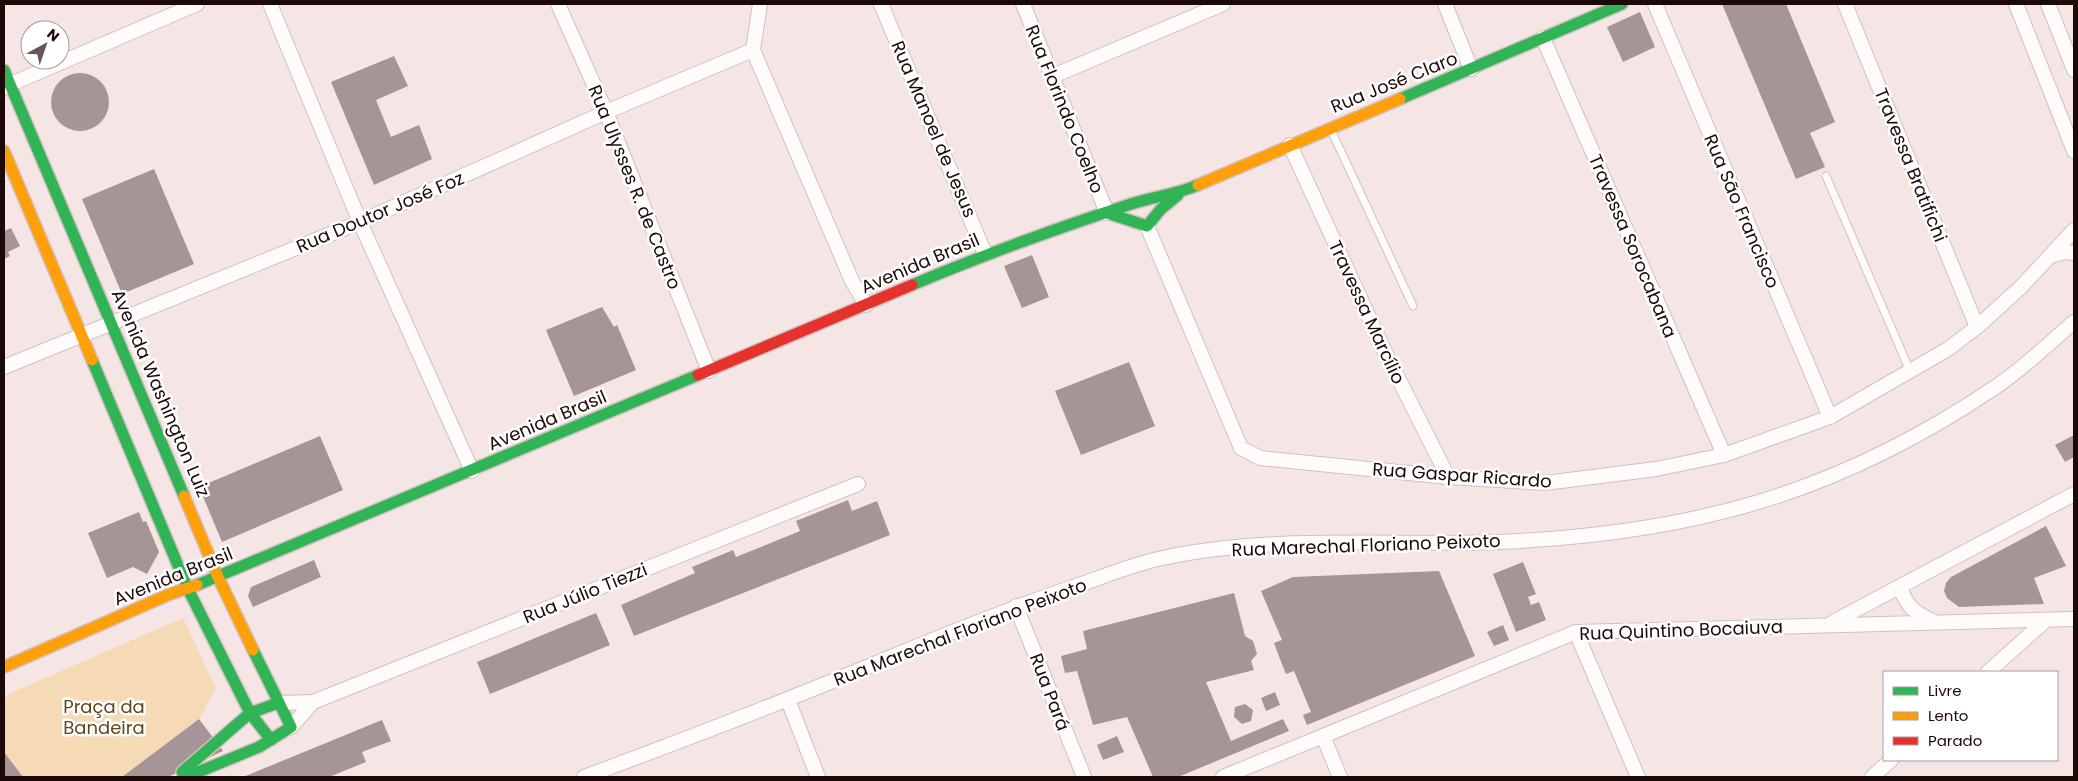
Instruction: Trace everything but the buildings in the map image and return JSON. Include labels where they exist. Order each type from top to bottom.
[{"type":"street","points":[[7,85],[197,4]]},
{"type":"street","points":[[270,4],[360,222],[472,471]]},
{"type":"street","name":"Rua Ulysses R. de Castro","points":[[558,4],[606,112],[709,370]]},
{"type":"street","points":[[760,4],[753,50],[852,281],[866,305]]},
{"type":"street","name":"Rua Manoel de Jesus","points":[[881,4],[985,254]]},
{"type":"street","name":"Rua Florindo Coelho","points":[[1023,4],[1107,213]]},
{"type":"street","points":[[1053,76],[1223,4]]},
{"type":"street","points":[[1445,4],[1472,69]]},
{"type":"street","name":"Rua José Claro","points":[[1107,213],[1132,204],[1180,192],[1622,4]]},
{"type":"street","name":"Rua São Francisco","points":[[1655,4],[1830,417]]},
{"type":"street","name":"Travessa Bratifichi","points":[[1845,4],[1977,327]]},
{"type":"street","points":[[2016,4],[2074,151]]},
{"type":"street","points":[[2048,4],[2074,70]]},
{"type":"street","name":"Travessa Sorocabana","points":[[1543,38],[1724,455]]},
{"type":"street","name":"Rua Doutor José Foz","points":[[4,366],[360,222],[606,112],[753,50]]},
{"type":"street","name":"Avenida Washington Luiz","points":[[4,70],[7,85],[111,322],[218,577],[291,728]]},
{"type":"street","name":"Travessa Marcílio","points":[[1290,145],[1385,352],[1448,477]]},
{"type":"street","points":[[4,151],[83,335],[187,587],[250,713],[271,740]]},
{"type":"street","name":"Rua José Claro","points":[[1147,226],[1161,209],[1180,192]]},
{"type":"street","points":[[1107,213],[1147,226]]},
{"type":"street","name":"Avenida Brasil","points":[[4,667],[187,587],[218,577],[985,254],[1107,213]]},
{"type":"street","name":"Rua Gaspar Ricardo","points":[[1147,226],[1241,448],[1260,458],[1448,477],[1544,483],[1656,469],[1724,455],[1830,417],[1910,372],[1977,327],[2020,287],[2074,230]]},
{"type":"street","points":[[2050,256],[2065,252],[2074,253]]},
{"type":"street","name":"Rua Marechal Floriano Peixoto","points":[[584,777],[788,700],[1016,606],[1157,559],[1241,546],[1499,542],[1575,537],[1648,529],[1713,516],[1798,491],[1838,475],[1887,451],[1996,386],[2074,322]]},
{"type":"street","name":"Rua Júlio Tiezzi","points":[[250,713],[278,703],[313,702],[858,484]]},
{"type":"street","name":"Rua Quintino Bocaiuva","points":[[1223,777],[1576,632],[1830,624],[2074,494]]},
{"type":"street","points":[[1900,588],[1907,604],[1913,610],[1933,622]]},
{"type":"street","name":"Rua Pará","points":[[1016,606],[1084,777]]},
{"type":"street","points":[[1830,624],[2074,619]]},
{"type":"street","points":[[1989,671],[2046,620]]},
{"type":"street","points":[[1576,632],[1638,777]]},
{"type":"street","points":[[788,700],[818,777]]},
{"type":"street","name":"Rua Júlio Tiezzi","points":[[186,777],[271,740],[291,728],[313,702]]},
{"type":"street","points":[[175,777],[250,713]]},
{"type":"street","points":[[1323,736],[1340,777]]},
{"type":"street","points":[[1872,777],[1891,761]]},
{"type":"lane","points":[[1330,127],[1413,306]]},
{"type":"lane","points":[[1826,176],[1910,372]]},
{"type":"green space","name":"Praça da Bandeira","points":[[183,618],[216,688],[199,719],[122,777],[4,777],[4,696]]},
{"type":"traffic: fast","points":[[1400,99],[1622,4]]},
{"type":"traffic: fast","points":[[4,70],[184,496]]},
{"type":"traffic: fast","points":[[912,285],[1073,223],[1198,185]]},
{"type":"traffic: fast","points":[[1107,213],[1147,226],[1161,209],[1178,195]]},
{"type":"traffic: fast","points":[[92,360],[187,587],[250,713],[271,740]]},
{"type":"traffic: fast","points":[[197,585],[698,375]]},
{"type":"traffic: fast","points":[[186,777],[259,747],[291,727],[253,650]]},
{"type":"traffic: fast","points":[[182,772],[250,713],[278,703]]},
{"type":"traffic: slow","points":[[1198,185],[1400,99]]},
{"type":"traffic: slow","points":[[4,151],[92,360]]},
{"type":"traffic: slow","points":[[184,496],[218,577],[253,650]]},
{"type":"traffic: slow","points":[[4,667],[170,594],[197,585]]},
{"type":"traffic: jam","points":[[698,375],[912,285]]}]
